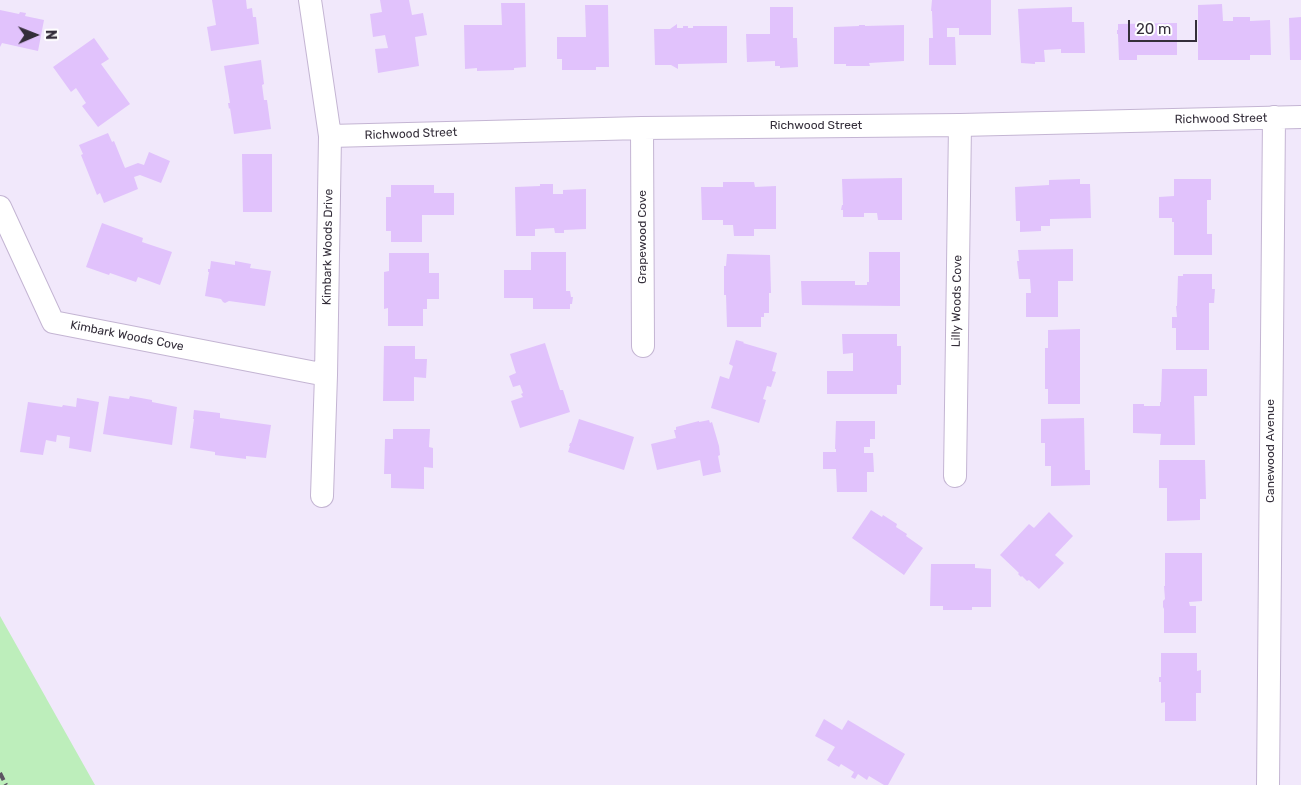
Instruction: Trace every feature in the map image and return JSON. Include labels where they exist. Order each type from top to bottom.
[{"type":"street","name":"Kimbark Woods Drive","points":[[310,0],[330,136],[322,496]]},
{"type":"street","name":"Canewood Avenue","points":[[1268,785],[1274,117]]},
{"type":"street","name":"Richwood Street","points":[[330,136],[642,128],[960,125],[1301,117]]},
{"type":"street","name":"Lilly Woods Cove","points":[[955,476],[960,125]]},
{"type":"street","name":"Grapewood Cove","points":[[642,128],[643,346]]},
{"type":"street","name":"Kimbark Woods Cove","points":[[0,207],[53,322],[326,375]]},
{"type":"green space","points":[[0,616],[95,785],[0,785]]},
{"type":"building","points":[[212,0],[246,0],[247,9],[252,8],[253,17],[256,17],[259,44],[211,51],[207,27],[216,25]]},
{"type":"building","points":[[380,0],[409,0],[412,15],[423,13],[427,35],[415,37],[419,66],[378,73],[375,49],[388,48],[385,35],[373,37],[370,14],[382,12]]},
{"type":"building","points":[[932,0],[991,0],[991,35],[959,35],[959,28],[947,28],[947,37],[955,37],[956,65],[929,65],[929,38],[933,38]]},
{"type":"building","points":[[501,3],[525,3],[526,67],[514,68],[514,70],[477,71],[477,68],[465,69],[464,25],[502,25]]},
{"type":"building","points":[[1222,4],[1223,21],[1233,21],[1233,17],[1250,17],[1250,21],[1270,20],[1271,55],[1250,55],[1250,60],[1198,60],[1198,5]]},
{"type":"building","points":[[585,5],[608,5],[609,67],[596,67],[596,70],[562,70],[562,59],[557,59],[557,37],[586,37]]},
{"type":"building","points":[[770,7],[793,7],[793,38],[797,38],[798,67],[780,68],[780,66],[775,66],[775,61],[747,62],[746,34],[770,34]]},
{"type":"building","points":[[1072,7],[1072,22],[1084,22],[1085,53],[1061,53],[1061,49],[1044,50],[1045,62],[1035,62],[1035,64],[1021,63],[1018,9]]},
{"type":"building","points":[[0,10],[19,14],[20,12],[26,13],[25,16],[44,20],[38,51],[2,43],[0,47]]},
{"type":"building","points":[[1301,17],[1301,60],[1290,60],[1289,18]]},
{"type":"building","points":[[1177,23],[1177,55],[1137,55],[1137,60],[1119,60],[1118,24]]},
{"type":"building","points":[[677,24],[677,28],[683,28],[683,26],[693,28],[693,26],[727,26],[727,63],[678,64],[678,69],[671,65],[655,65],[654,29],[670,29]]},
{"type":"building","points":[[904,25],[904,61],[869,63],[870,66],[834,64],[834,27]]},
{"type":"building","points":[[94,38],[109,59],[101,64],[130,104],[98,127],[82,106],[86,103],[76,88],[71,92],[53,67]]},
{"type":"building","points":[[261,60],[264,100],[267,100],[271,129],[234,134],[224,66]]},
{"type":"building","points":[[108,133],[112,142],[114,141],[125,168],[138,163],[144,165],[149,152],[170,161],[161,183],[140,175],[134,177],[138,189],[104,203],[100,193],[97,195],[81,155],[83,154],[79,145]]},
{"type":"building","points":[[242,154],[272,154],[272,212],[243,212]]},
{"type":"building","points":[[902,178],[902,220],[878,220],[877,213],[864,213],[864,217],[843,217],[843,210],[841,210],[843,205],[842,179]]},
{"type":"building","points":[[1080,179],[1080,184],[1090,184],[1091,218],[1050,219],[1050,226],[1041,226],[1041,231],[1020,232],[1020,221],[1016,221],[1015,187],[1049,185],[1049,180]]},
{"type":"building","points":[[1174,179],[1211,179],[1211,200],[1207,200],[1207,234],[1212,234],[1212,255],[1174,255],[1174,222],[1172,222],[1172,218],[1159,218],[1159,197],[1174,196]]},
{"type":"building","points":[[723,182],[754,182],[755,187],[776,186],[776,229],[754,229],[754,236],[734,236],[733,225],[723,225],[723,220],[702,220],[701,187],[723,187]]},
{"type":"building","points":[[540,184],[553,184],[553,194],[563,194],[563,190],[586,189],[586,229],[564,230],[564,233],[555,233],[554,228],[535,229],[535,236],[516,236],[515,187],[540,186]]},
{"type":"building","points":[[391,185],[434,185],[434,193],[454,193],[454,215],[422,215],[422,242],[391,242],[391,231],[386,231],[386,197],[391,197]]},
{"type":"building","points":[[102,223],[143,238],[142,242],[172,252],[160,285],[138,277],[136,282],[86,267]]},
{"type":"building","points":[[1073,249],[1073,281],[1058,281],[1058,317],[1026,317],[1026,293],[1031,293],[1030,279],[1019,279],[1018,250]]},
{"type":"building","points":[[531,252],[566,252],[566,291],[570,291],[571,297],[573,297],[570,309],[533,309],[533,298],[504,298],[504,270],[531,270]]},
{"type":"building","points":[[869,252],[900,252],[900,306],[802,305],[801,281],[855,281],[855,285],[867,285],[867,282],[869,282]]},
{"type":"building","points":[[389,253],[429,253],[429,273],[439,273],[439,299],[427,299],[427,309],[423,309],[423,326],[388,326],[388,308],[384,309],[384,272],[389,271]]},
{"type":"building","points":[[727,254],[770,255],[771,293],[769,293],[769,313],[764,313],[764,317],[761,317],[761,327],[727,327],[724,266],[726,266]]},
{"type":"building","points":[[211,261],[235,265],[235,261],[251,264],[250,268],[271,271],[265,306],[229,301],[225,303],[221,299],[205,296],[208,269],[210,269]]},
{"type":"building","points":[[1183,274],[1212,274],[1212,289],[1215,289],[1214,303],[1209,303],[1209,350],[1176,350],[1176,328],[1172,328],[1172,317],[1177,317],[1178,276],[1183,276]]},
{"type":"building","points":[[1080,329],[1080,404],[1048,404],[1048,389],[1045,389],[1045,348],[1048,348],[1048,330]]},
{"type":"building","points":[[842,334],[897,334],[897,346],[901,346],[901,385],[897,385],[897,394],[827,394],[827,371],[853,371],[853,353],[843,354]]},
{"type":"building","points":[[736,340],[777,353],[772,371],[776,372],[771,387],[767,386],[763,399],[766,400],[759,423],[711,408],[720,376],[729,379],[733,366],[729,364]]},
{"type":"building","points":[[545,343],[560,390],[563,390],[570,412],[520,428],[511,401],[523,397],[521,394],[523,393],[520,385],[513,387],[509,376],[516,373],[510,354]]},
{"type":"building","points":[[384,346],[415,346],[415,359],[427,359],[426,378],[414,377],[414,401],[383,401]]},
{"type":"building","points":[[1162,369],[1207,369],[1207,396],[1194,396],[1195,445],[1160,445],[1161,434],[1133,433],[1133,404],[1160,406]]},
{"type":"building","points":[[109,396],[129,399],[130,396],[177,407],[172,445],[103,434]]},
{"type":"building","points":[[77,398],[99,402],[91,452],[69,448],[70,437],[57,435],[56,442],[46,440],[43,455],[20,452],[28,402],[76,407]]},
{"type":"building","points":[[194,410],[220,413],[220,418],[271,425],[266,458],[246,456],[246,459],[215,455],[215,452],[190,448]]},
{"type":"building","points":[[1084,418],[1085,470],[1090,470],[1090,485],[1051,486],[1051,466],[1045,466],[1045,443],[1041,443],[1041,419]]},
{"type":"building","points":[[579,419],[634,437],[624,470],[568,452]]},
{"type":"building","points":[[709,420],[710,423],[712,422],[719,446],[720,455],[718,456],[721,472],[703,476],[700,460],[657,470],[651,444],[676,438],[674,430],[676,430],[676,427]]},
{"type":"building","points":[[836,421],[875,421],[875,439],[870,439],[870,447],[864,447],[864,453],[873,453],[874,472],[867,472],[867,492],[837,492],[836,469],[823,469],[823,452],[836,452]]},
{"type":"building","points":[[393,429],[430,429],[429,447],[433,448],[433,468],[424,467],[424,489],[391,488],[391,474],[384,474],[385,439],[393,439]]},
{"type":"building","points":[[1159,460],[1205,460],[1206,499],[1200,499],[1200,520],[1167,521],[1167,488],[1159,488]]},
{"type":"building","points":[[871,510],[897,524],[896,527],[923,548],[904,575],[852,538]]},
{"type":"building","points":[[1049,512],[1073,536],[1055,555],[1064,563],[1039,589],[1029,580],[1027,581],[1021,577],[1000,555],[1029,524],[1034,528]]},
{"type":"building","points":[[1165,553],[1202,553],[1202,601],[1189,602],[1190,606],[1196,606],[1196,633],[1164,633]]},
{"type":"building","points":[[931,564],[975,564],[975,568],[991,569],[991,607],[972,607],[972,610],[943,610],[943,606],[930,606]]},
{"type":"building","points":[[1161,653],[1197,653],[1197,671],[1201,670],[1201,693],[1196,693],[1196,721],[1165,721],[1165,702],[1161,703],[1161,682],[1159,682],[1159,677],[1161,677]]},
{"type":"building","points":[[824,719],[842,730],[848,720],[905,754],[888,785],[884,785],[869,776],[867,780],[858,774],[855,779],[851,777],[854,772],[841,764],[839,767],[827,760],[835,747],[815,736]]},
{"type":"railway","points":[[0,773],[6,785]]}]
